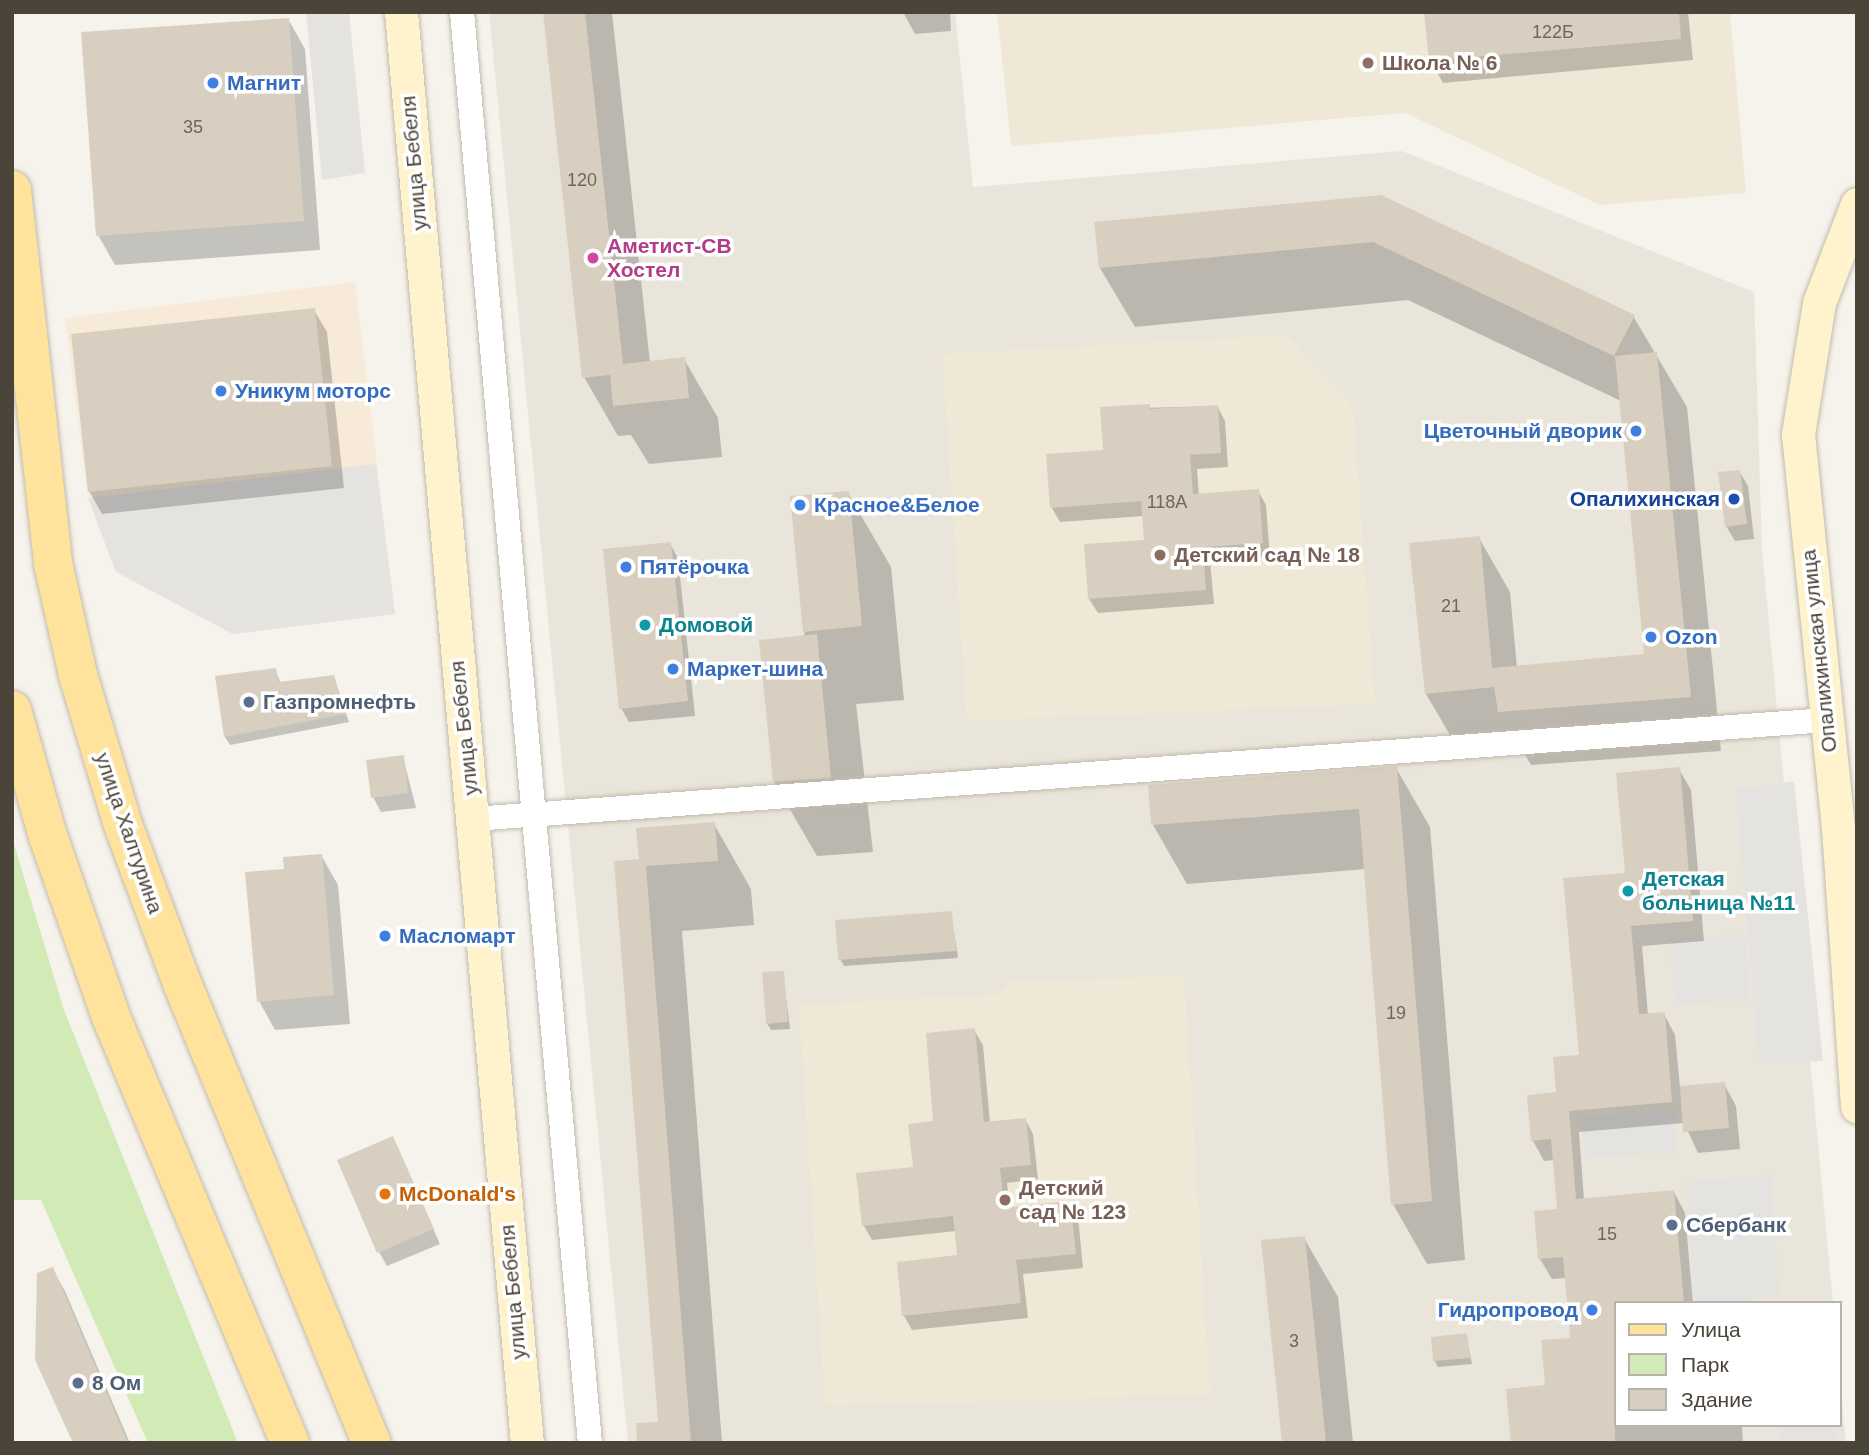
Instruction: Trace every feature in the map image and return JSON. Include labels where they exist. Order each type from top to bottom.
[{"type":"main road","name":"улица Бебеля","points":[[401,12],[527,1443]]},
{"type":"main road","name":"улица Халтурина","points":[[12,190],[53,563],[78,675],[121,822],[182,983],[372,1443]]},
{"type":"main road","name":"Опалихинская улица","points":[[1857,204],[1819,303],[1798,434],[1826,720],[1857,1106]]},
{"type":"main road","points":[[12,710],[48,836],[111,1017],[289,1443]]},
{"type":"street","points":[[462,12],[529,815],[590,1443]]},
{"type":"street","points":[[472,819],[1826,720]]},
{"type":"shaded area","points":[[306,12],[349,12],[365,173],[322,180]]},
{"type":"shaded area","points":[[489,12],[955,12],[973,187],[1402,151],[1754,292],[1762,549],[1833,1301],[1614,1301],[1614,1427],[1841,1427],[1841,1393],[1846,1443],[628,1443]]},
{"type":"shaded area","name":"Школа № 6","points":[[997,12],[1730,12],[1746,193],[1600,205],[1405,113],[1011,146]]},
{"type":"shaded area","name":"Уникум моторс","points":[[355,282],[395,614],[233,634],[116,572],[88,498],[65,318]]},
{"type":"shaded area","name":"Детский сад № 18","points":[[1286,335],[1353,407],[1375,704],[967,721],[942,354]]},
{"type":"shaded area","points":[[376,464],[395,614],[233,634],[116,572],[88,498]]},
{"type":"shaded area","points":[[1794,781],[1823,1061],[1759,1063],[1736,790]]},
{"type":"shaded area","points":[[1745,934],[1750,1000],[1675,1005],[1670,939]]},
{"type":"shaded area","name":"Детский сад № 123","points":[[1184,976],[1210,1395],[825,1406],[799,1005],[997,994],[1012,981]]},
{"type":"shaded area","points":[[1674,1110],[1677,1152],[1585,1158],[1582,1117]]},
{"type":"shaded area","points":[[1771,1175],[1779,1295],[1755,1297],[1755,1301],[1694,1301],[1686,1182]]},
{"type":"shaded area","points":[[1779,1427],[1835,1427],[1837,1443],[1781,1443]]},
{"type":"green space","points":[[12,837],[64,1010],[238,1443],[148,1443],[41,1200],[12,1200]]},
{"type":"building","points":[[543,12],[585,12],[623,364],[685,357],[689,398],[613,406],[610,375],[582,378]]},
{"type":"building","points":[[1424,12],[1679,12],[1681,39],[1429,61]]},
{"type":"building","points":[[289,18],[304,221],[96,236],[81,32]]},
{"type":"building","points":[[1381,195],[1635,315],[1614,356],[1373,242],[1099,268],[1094,222]]},
{"type":"building","points":[[315,308],[332,466],[88,492],[71,334]]},
{"type":"building","points":[[1657,352],[1691,697],[1498,712],[1494,687],[1425,694],[1409,543],[1480,536],[1492,668],[1644,654],[1615,356]]},
{"type":"building","points":[[1150,404],[1150,409],[1218,405],[1221,453],[1190,455],[1193,494],[1259,489],[1263,543],[1203,547],[1206,590],[1088,599],[1084,544],[1144,540],[1141,501],[1050,508],[1046,454],[1103,450],[1100,407]]},
{"type":"building","points":[[1740,470],[1747,524],[1725,527],[1718,472]]},
{"type":"building","points":[[849,491],[862,626],[803,632],[790,496]]},
{"type":"building","name":"Домовой","points":[[671,542],[688,701],[619,709],[603,549]]},
{"type":"building","points":[[817,634],[831,778],[773,782],[759,640]]},
{"type":"building","points":[[276,668],[278,682],[334,675],[346,714],[224,737],[215,676]]},
{"type":"building","points":[[404,755],[408,793],[371,798],[366,760]]},
{"type":"building","points":[[1397,766],[1432,1201],[1391,1205],[1359,809],[1151,825],[1148,785]]},
{"type":"building","points":[[1680,767],[1693,921],[1631,926],[1639,1014],[1665,1012],[1672,1102],[1569,1111],[1576,1199],[1674,1190],[1684,1301],[1614,1301],[1615,1443],[1511,1443],[1506,1389],[1545,1385],[1541,1340],[1570,1338],[1563,1257],[1538,1259],[1534,1211],[1557,1209],[1551,1139],[1531,1141],[1527,1095],[1556,1092],[1553,1057],[1579,1055],[1563,878],[1625,873],[1616,773]]},
{"type":"building","points":[[715,822],[718,861],[646,866],[691,1443],[637,1443],[636,1423],[658,1422],[614,861],[639,859],[636,828]]},
{"type":"building","points":[[322,854],[334,995],[257,1002],[245,872],[284,869],[283,857]]},
{"type":"building","points":[[952,911],[956,951],[838,960],[835,920]]},
{"type":"building","points":[[784,971],[788,1022],[766,1024],[762,972]]},
{"type":"building","points":[[975,1028],[984,1122],[1026,1118],[1031,1165],[1000,1168],[1004,1208],[1070,1201],[1076,1254],[1016,1260],[1021,1303],[902,1316],[897,1262],[957,1255],[953,1216],[862,1226],[856,1173],[913,1167],[908,1124],[933,1121],[926,1033]]},
{"type":"building","points":[[1725,1082],[1729,1128],[1683,1132],[1680,1086]]},
{"type":"building","name":"McDonald's","points":[[393,1136],[434,1229],[377,1253],[337,1160]]},
{"type":"building","points":[[1305,1236],[1326,1443],[1282,1443],[1261,1240]]},
{"type":"building","points":[[53,1267],[128,1443],[73,1443],[35,1360],[37,1273]]},
{"type":"building","points":[[1467,1333],[1470,1358],[1433,1361],[1431,1337]]},
{"type":"place","name":"Школа № 6","points":[[1368,63]]},
{"type":"place","name":"Магнит","points":[[213,83]]},
{"type":"place","name":"Аметист-СВ Хостел","points":[[593,258]]},
{"type":"place","name":"Уникум моторс","points":[[221,391]]},
{"type":"place","name":"Цветочный дворик","points":[[1636,431]]},
{"type":"place","name":"Опалихинская","points":[[1734,499]]},
{"type":"place","name":"Красное&Белое","points":[[800,505]]},
{"type":"place","name":"Детский сад № 18","points":[[1160,555]]},
{"type":"place","name":"Пятёрочка","points":[[626,567]]},
{"type":"place","name":"Домовой","points":[[645,625]]},
{"type":"place","name":"Ozon","points":[[1651,637]]},
{"type":"place","name":"Маркет-шина","points":[[673,669]]},
{"type":"place","name":"Газпромнефть","points":[[249,702]]},
{"type":"place","name":"Детская больница №11","points":[[1628,891]]},
{"type":"place","name":"Масломарт","points":[[385,936]]},
{"type":"place","name":"McDonald's","points":[[385,1194]]},
{"type":"place","name":"Детский сад № 123","points":[[1005,1200]]},
{"type":"place","name":"Сбербанк","points":[[1672,1225]]},
{"type":"place","name":"Гидропровод","points":[[1592,1310]]},
{"type":"place","name":"8 Ом","points":[[78,1383]]}]
